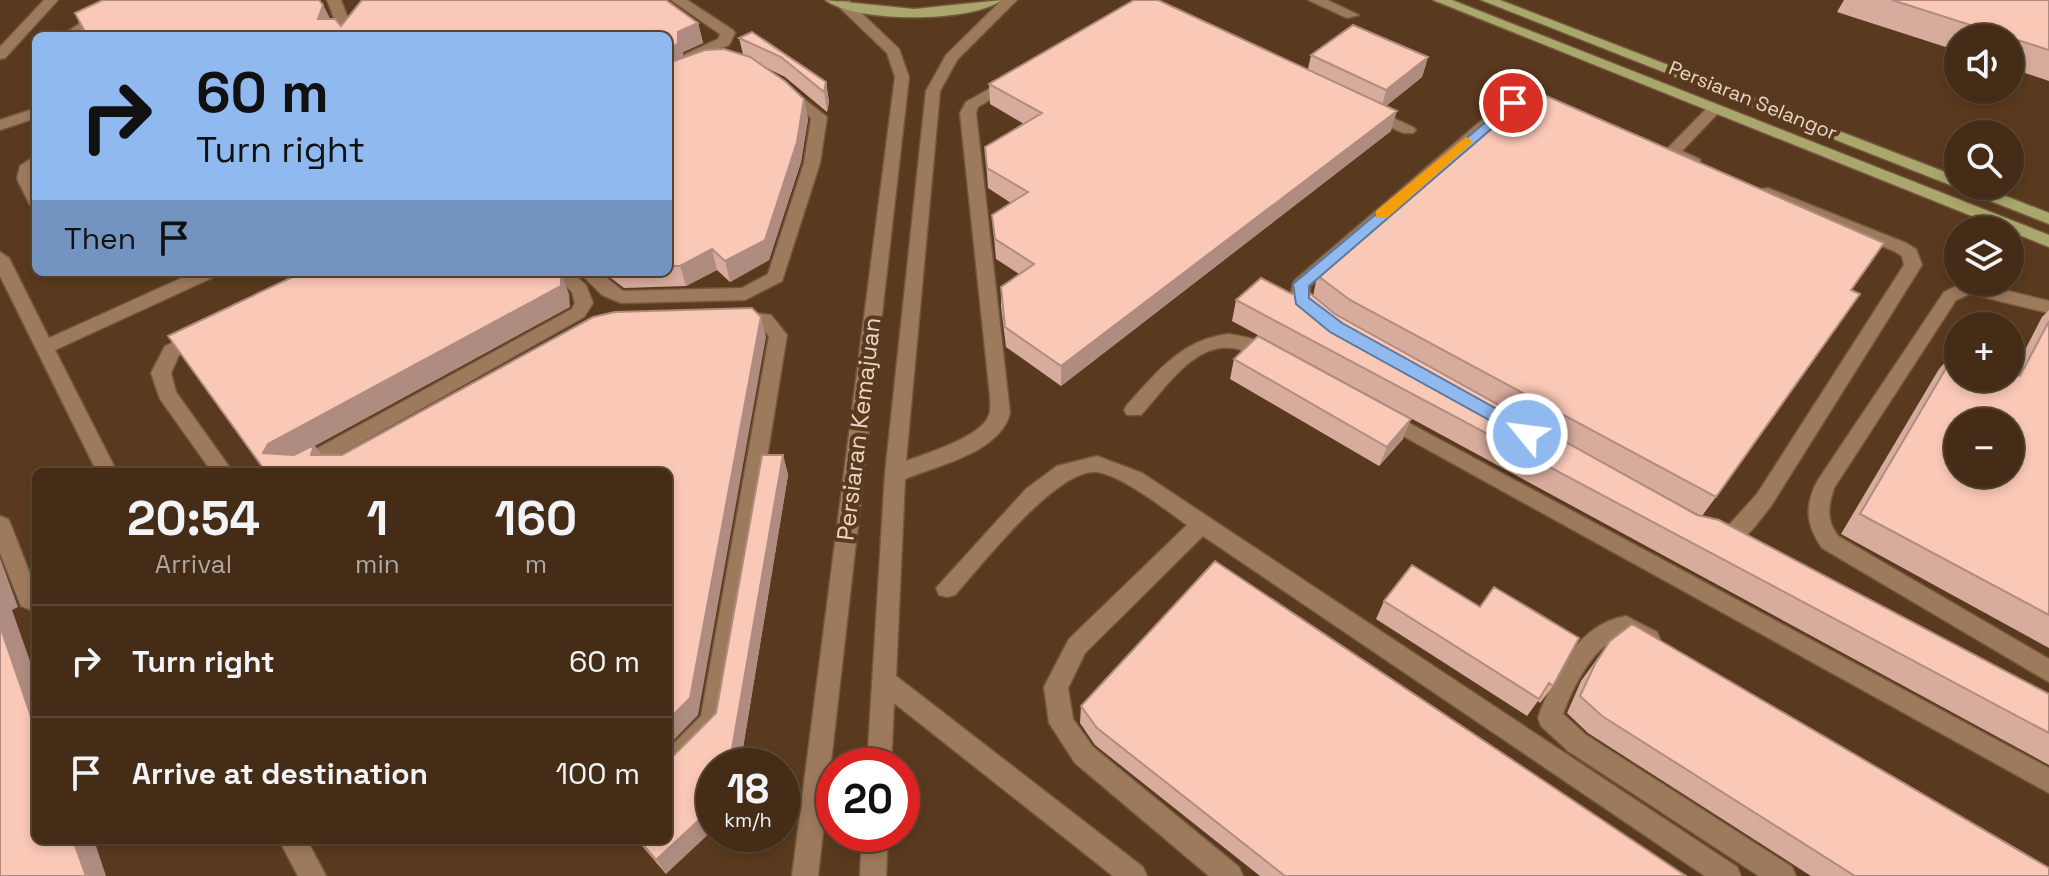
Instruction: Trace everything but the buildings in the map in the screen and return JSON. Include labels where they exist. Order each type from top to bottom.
[{"type":"main road","points":[[838,2],[887,12],[933,12],[995,0]]},
{"type":"main road","name":"Persiaran Selangor","points":[[1440,0],[2049,241]]},
{"type":"main road","name":"Persiaran Selangor","points":[[1488,0],[1944,178]]},
{"type":"main road","points":[[2001,200],[2049,219]]},
{"type":"street","points":[[1,53],[51,0]]},
{"type":"street","points":[[72,32],[104,14],[150,0]]},
{"type":"street","points":[[334,0],[344,26],[340,32]]},
{"type":"street","points":[[672,65],[724,42],[728,33],[678,0]]},
{"type":"street","name":"Persiaran Kemajuan","points":[[880,748],[895,474],[933,91],[951,58],[1010,0]]},
{"type":"street","points":[[1315,0],[1352,15]]},
{"type":"street","name":"Persiaran Kemajuan","points":[[805,876],[902,77],[894,52],[838,2]]},
{"type":"street","points":[[672,77],[713,62],[727,61]]},
{"type":"street","points":[[895,474],[969,443],[998,420],[1000,396],[968,113],[971,105],[1026,72]]},
{"type":"street","points":[[592,276],[608,291],[621,297],[745,294],[776,277],[812,163],[819,117],[800,98],[769,78]]},
{"type":"street","points":[[1326,321],[1301,300],[1301,284],[1501,111],[1513,103],[1546,108]]},
{"type":"street","points":[[1352,104],[1408,130]]},
{"type":"street","points":[[1714,109],[1665,151],[1715,171]]},
{"type":"street","points":[[0,125],[32,114]]},
{"type":"street","points":[[32,164],[26,169],[25,179],[32,193]]},
{"type":"street","points":[[1691,526],[1731,535],[1740,529],[1764,500],[1913,265],[1910,253],[1900,247],[1757,188]]},
{"type":"street","points":[[0,258],[105,468]]},
{"type":"street","points":[[45,347],[201,276]]},
{"type":"street","points":[[299,468],[578,313],[584,303],[580,289],[565,276]]},
{"type":"street","points":[[2049,307],[1968,287],[1950,296],[1825,486],[1815,514],[1818,528],[1830,542],[2049,671]]},
{"type":"street","points":[[672,762],[712,721],[778,335],[765,320],[715,318]]},
{"type":"street","points":[[219,328],[172,351],[161,373],[167,394],[220,468]]},
{"type":"street","points":[[541,356],[595,328]]},
{"type":"street","points":[[1134,410],[1184,358],[1208,341],[1234,339],[1263,349],[1291,365]]},
{"type":"street","points":[[1359,403],[2049,781]]},
{"type":"street","points":[[947,588],[1033,495],[1064,472],[1097,464],[1135,479],[1728,876]]},
{"type":"street","points":[[1201,524],[1077,646],[1056,687],[1061,723],[1084,755],[1230,876]]},
{"type":"street","points":[[0,525],[32,600]]},
{"type":"street","points":[[1670,652],[1626,626],[1605,631],[1555,701],[1550,718],[1577,743],[1783,876]]},
{"type":"street","points":[[883,680],[1134,876]]},
{"type":"street","points":[[294,844],[313,876]]},
{"type":"street","points":[[873,876],[874,852]]},
{"type":"slow traffic","points":[[1381,215],[1466,141]]},
{"type":"route","points":[[1513,103],[1301,284],[1301,300],[1336,328],[1527,434]]}]
